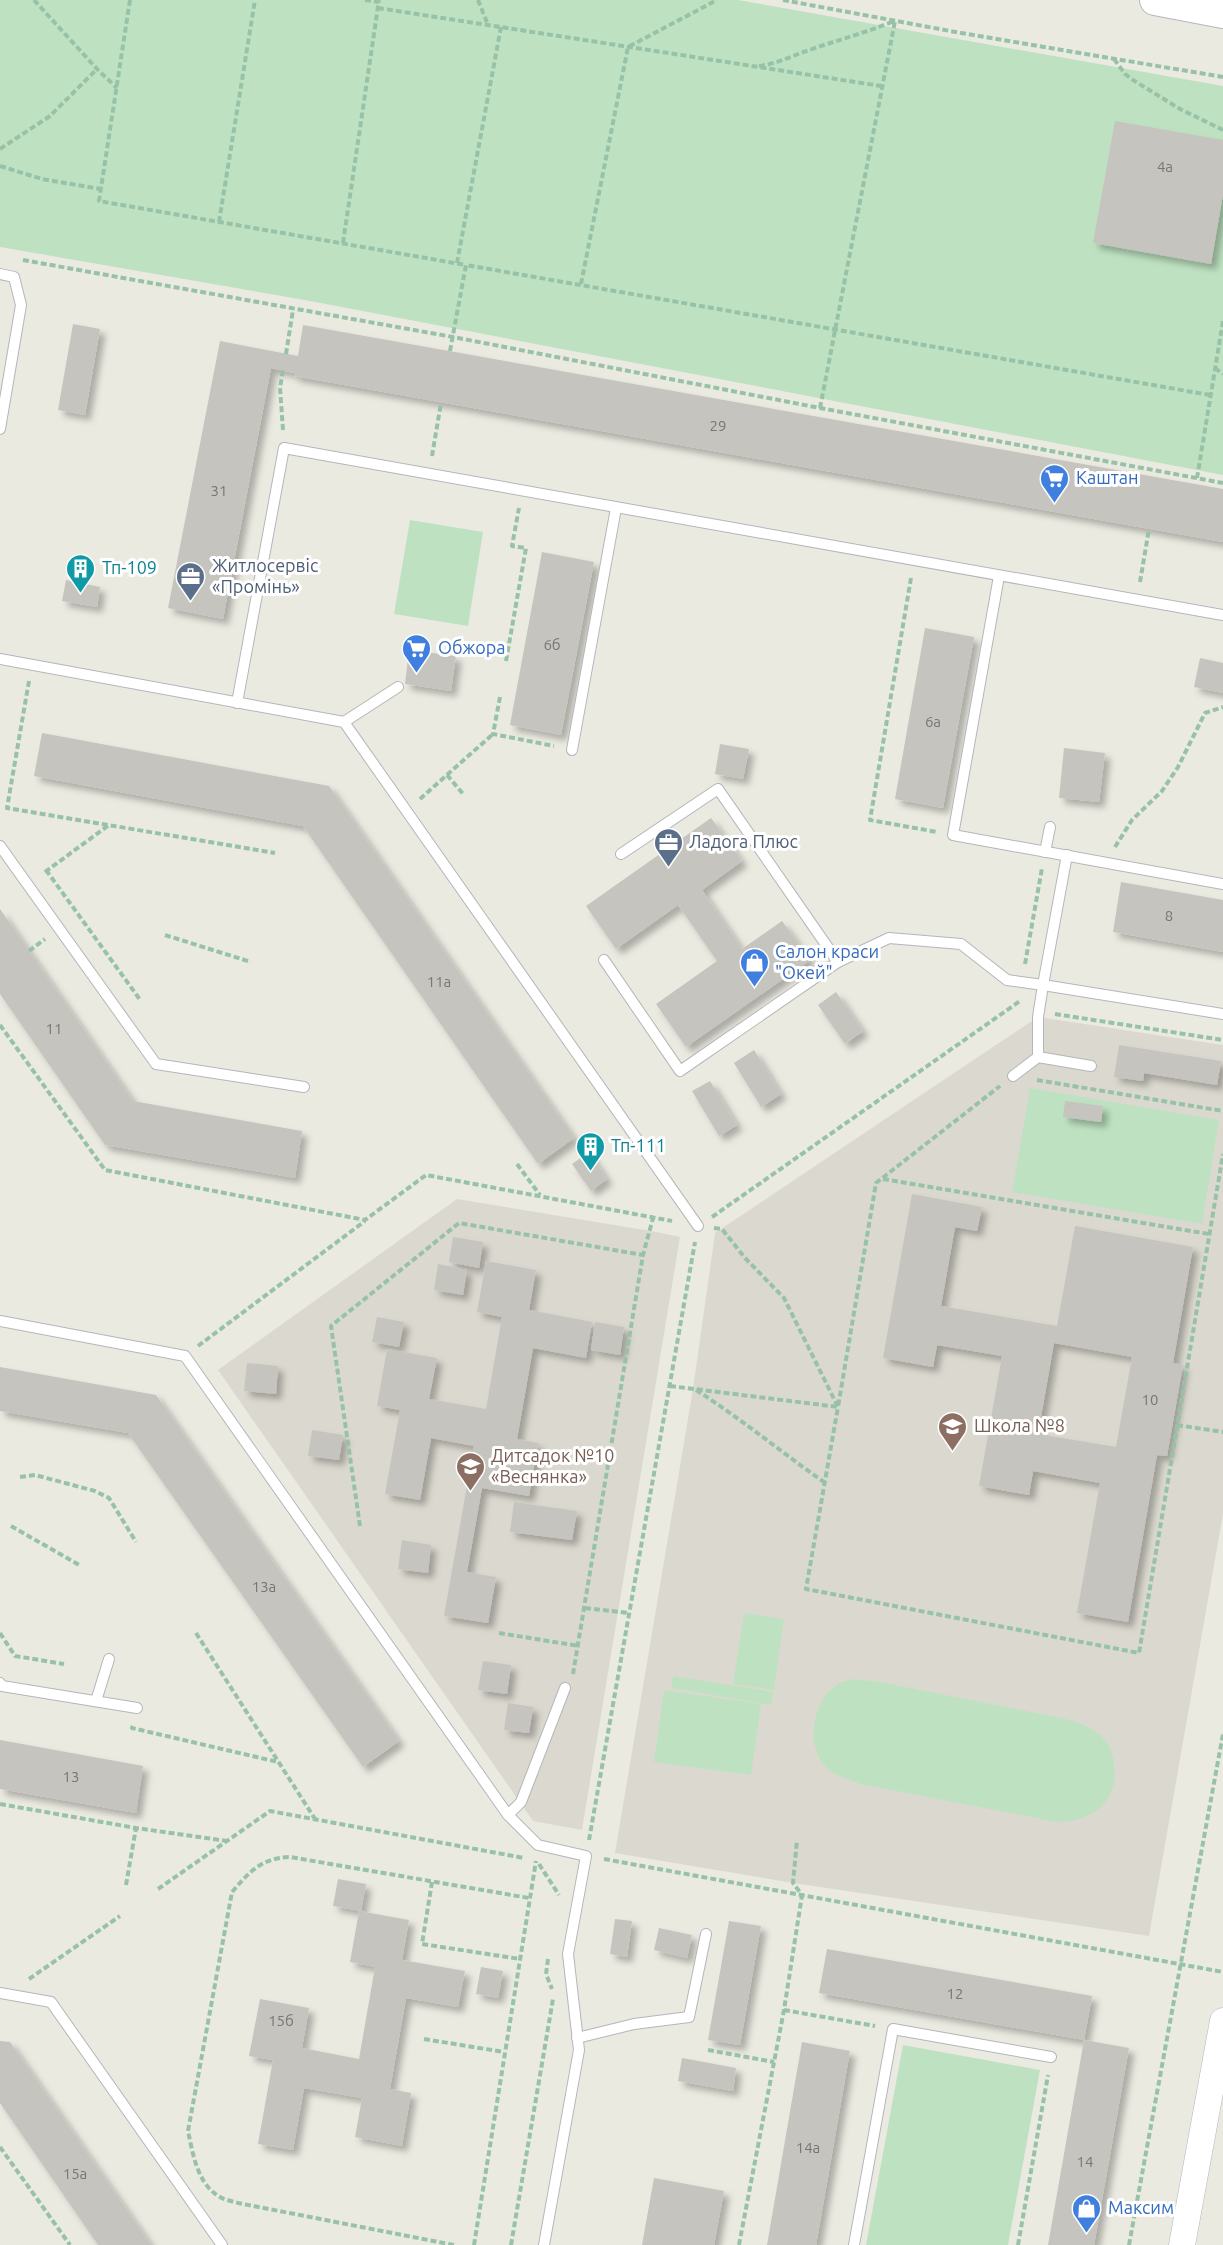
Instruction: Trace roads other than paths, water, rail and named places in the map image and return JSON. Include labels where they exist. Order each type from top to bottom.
[{"type":"main road","points":[[1155,0],[1223,13]]},
{"type":"street","points":[[1182,2245],[1223,2021]]},
{"type":"lane","points":[[0,274],[14,277],[21,305],[0,429]]},
{"type":"lane","points":[[237,703],[284,448],[1223,615]]},
{"type":"lane","points":[[573,750],[616,508]]},
{"type":"lane","points":[[999,576],[952,835],[1223,884]]},
{"type":"lane","points":[[0,659],[344,723],[698,1226]]},
{"type":"lane","points":[[344,723],[398,687]]},
{"type":"lane","points":[[621,854],[718,789],[838,962]]},
{"type":"lane","points":[[1045,852],[1050,827]]},
{"type":"lane","points":[[0,846],[156,1064],[304,1087]]},
{"type":"lane","points":[[1038,1057],[1039,1011],[1067,855]]},
{"type":"lane","points":[[604,960],[680,1071],[838,962],[889,938],[961,944],[1007,980],[1223,1014]]},
{"type":"lane","points":[[1013,1076],[1038,1057],[1090,1066]]},
{"type":"lane","points":[[0,1321],[185,1356],[508,1815],[538,1845],[586,1856],[568,1954],[579,2050],[544,2245]]},
{"type":"lane","points":[[96,1701],[109,1659]]},
{"type":"lane","points":[[0,1683],[3,1686],[137,1708]]},
{"type":"lane","points":[[508,1815],[521,1802],[565,1688]]},
{"type":"lane","points":[[577,2038],[634,2024],[689,2018],[706,1934]]},
{"type":"lane","points":[[0,1993],[51,2002],[222,2245]]},
{"type":"lane","points":[[854,2245],[893,2029],[1051,2057]]},
{"type":"place","name":"Каштан","points":[[1055,504]]},
{"type":"place","name":"Тп-109","points":[[81,594]]},
{"type":"place","name":"Житлосервіс «Промінь»","points":[[191,602]]},
{"type":"place","name":"Обжора","points":[[417,674]]},
{"type":"place","name":"Ладога Плюс","points":[[668,868]]},
{"type":"place","name":"Салон краси \"Окей\"","points":[[754,988]]},
{"type":"place","name":"Тп-111","points":[[590,1172]]},
{"type":"place","name":"Школа №8","points":[[953,1452]]},
{"type":"place","name":"Дитсадок №10 «Веснянка»","points":[[470,1492]]},
{"type":"place","name":"Максим","points":[[1087,2234]]}]
